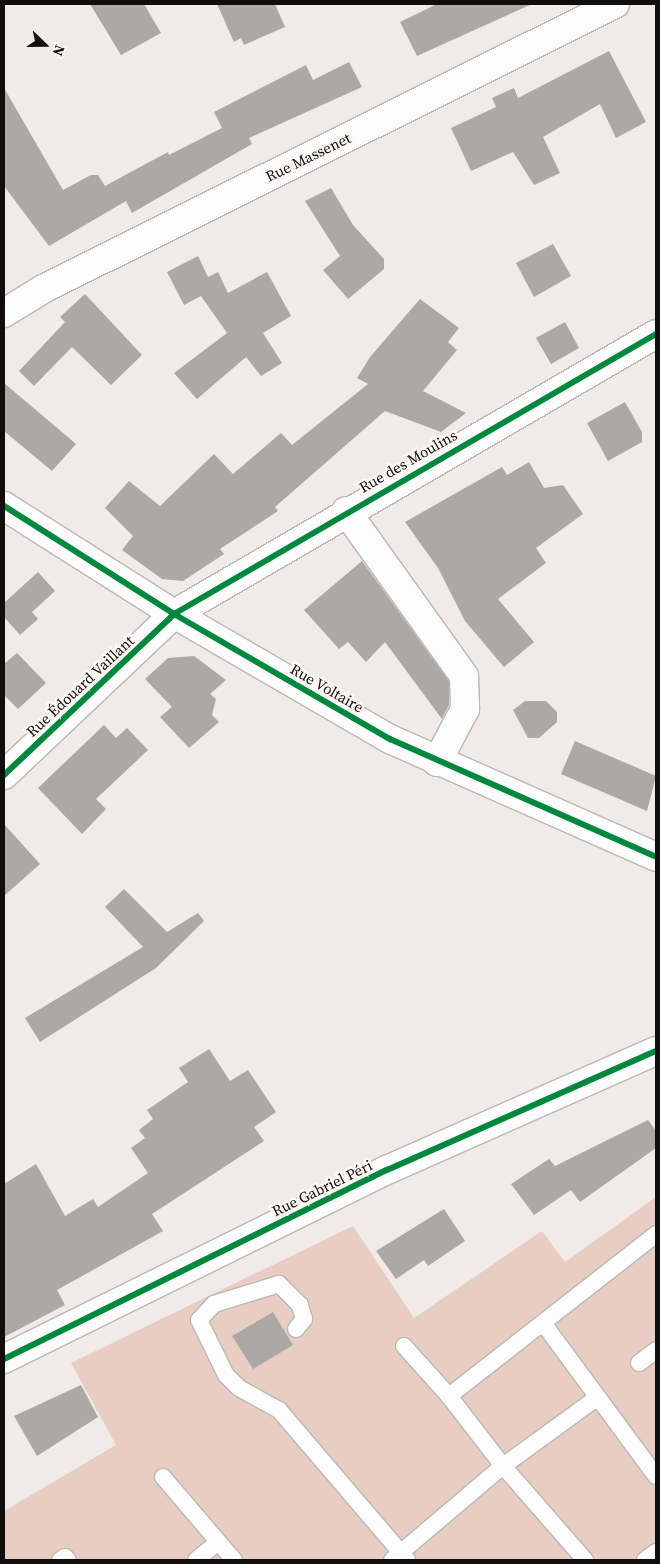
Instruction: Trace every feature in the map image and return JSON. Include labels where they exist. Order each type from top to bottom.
[{"type":"street","name":"Rue Massenet","points":[[4,313],[43,289],[615,4]]},
{"type":"street","name":"Rue des Moulins","points":[[174,614],[346,511],[656,334]]},
{"type":"street","name":"Rue Voltaire","points":[[4,506],[174,614],[436,762],[656,857]]},
{"type":"street","points":[[346,511],[464,676],[465,709],[436,762]]},
{"type":"street","name":"Rue Édouard Vaillant","points":[[4,775],[174,614]]},
{"type":"street","name":"Rue Gabriel Péri","points":[[4,1359],[387,1170],[656,1051]]},
{"type":"lane","points":[[449,1396],[656,1234]]},
{"type":"lane","points":[[296,1329],[304,1319],[300,1305],[279,1284],[214,1304],[199,1320],[226,1375],[239,1388],[279,1410],[400,1558],[503,1466],[598,1397]]},
{"type":"lane","points":[[543,1323],[656,1476]]},
{"type":"lane","points":[[404,1346],[449,1396],[503,1466],[585,1560]]},
{"type":"lane","points":[[639,1363],[656,1350]]},
{"type":"lane","points":[[163,1477],[234,1560]]},
{"type":"lane","points":[[196,1560],[218,1542]]},
{"type":"lane","points":[[645,1560],[656,1552]]},
{"type":"lane","points":[[60,1560],[65,1556],[68,1560]]},
{"type":"shaded area","points":[[656,1197],[656,1560],[4,1560],[4,1511],[116,1445],[71,1363],[353,1226],[414,1318],[542,1231],[565,1262]]},
{"type":"building","points":[[90,4],[144,4],[161,33],[121,55]]},
{"type":"building","points":[[217,4],[275,4],[285,27],[244,45],[241,38],[234,42]]},
{"type":"building","points":[[437,4],[532,4],[417,56],[400,22]]},
{"type":"building","points":[[609,51],[646,122],[616,138],[600,104],[543,137],[560,173],[534,185],[513,152],[471,171],[451,128],[496,107],[492,98],[514,88],[518,98]]},
{"type":"building","points":[[349,62],[362,87],[249,138],[252,144],[132,213],[126,201],[49,246],[4,186],[4,88],[63,190],[91,175],[98,175],[105,186],[168,152],[169,155],[222,128],[214,112],[306,65],[313,80]]},
{"type":"building","points":[[331,188],[353,225],[384,259],[384,269],[348,299],[323,270],[340,256],[305,201]]},
{"type":"building","points":[[553,244],[571,276],[534,297],[516,263]]},
{"type":"building","points":[[198,256],[208,277],[218,272],[228,293],[267,272],[291,316],[263,333],[282,363],[261,376],[246,357],[197,399],[174,373],[227,333],[201,296],[184,305],[167,272]]},
{"type":"building","points":[[85,294],[142,355],[111,385],[72,347],[34,386],[19,371],[65,322],[60,317]]},
{"type":"building","points":[[420,299],[459,328],[448,342],[457,350],[423,391],[466,413],[441,432],[385,411],[275,507],[278,511],[220,549],[224,554],[183,581],[162,579],[122,550],[133,536],[105,508],[129,481],[160,506],[214,454],[233,474],[281,433],[292,445],[368,384],[357,378],[370,357]]},
{"type":"building","points":[[565,322],[579,348],[551,364],[536,338]]},
{"type":"building","points":[[4,383],[76,444],[52,471],[4,431]]},
{"type":"building","points":[[625,402],[642,432],[642,442],[608,461],[587,423]]},
{"type":"building","points":[[529,462],[544,488],[563,485],[583,514],[536,548],[546,563],[498,599],[534,642],[504,667],[465,621],[438,568],[405,522],[502,467],[507,475]]},
{"type":"building","points":[[362,561],[449,681],[449,705],[442,719],[385,642],[366,662],[348,642],[339,649],[304,610]]},
{"type":"building","points":[[38,572],[55,591],[32,612],[38,619],[20,635],[4,617],[4,603]]},
{"type":"building","points":[[17,653],[46,683],[18,709],[4,695],[4,664]]},
{"type":"building","points":[[194,656],[226,680],[210,694],[216,699],[212,715],[219,722],[189,748],[160,717],[172,707],[145,679],[168,658]]},
{"type":"building","points":[[525,701],[546,701],[557,712],[557,722],[539,738],[528,738],[513,710]]},
{"type":"building","points":[[104,725],[116,738],[127,728],[148,750],[96,799],[106,809],[82,834],[38,788]]},
{"type":"building","points":[[575,741],[656,776],[647,811],[561,774]]},
{"type":"building","points":[[4,824],[40,864],[4,896]]},
{"type":"building","points":[[124,889],[167,932],[198,913],[204,921],[156,968],[40,1042],[25,1018],[143,947],[105,907]]},
{"type":"building","points":[[209,1049],[230,1081],[248,1070],[276,1112],[254,1127],[264,1141],[152,1214],[163,1231],[57,1290],[65,1305],[4,1337],[4,1184],[36,1164],[65,1216],[93,1199],[98,1207],[148,1173],[131,1148],[145,1138],[139,1130],[153,1119],[147,1110],[188,1082],[179,1068]]},
{"type":"building","points":[[648,1120],[656,1131],[656,1148],[580,1202],[571,1190],[534,1215],[511,1184],[549,1159],[555,1166]]},
{"type":"building","points":[[444,1209],[465,1241],[428,1266],[424,1260],[396,1279],[376,1251]]},
{"type":"building","points":[[273,1312],[293,1345],[253,1369],[232,1336]]},
{"type":"building","points":[[81,1385],[98,1417],[37,1456],[14,1416]]},
{"type":"cycle path","points":[[4,775],[174,614],[656,334]]},
{"type":"cycle path","points":[[4,506],[174,614],[390,739],[656,857]]},
{"type":"cycle path","points":[[4,1359],[387,1170],[656,1051]]}]
